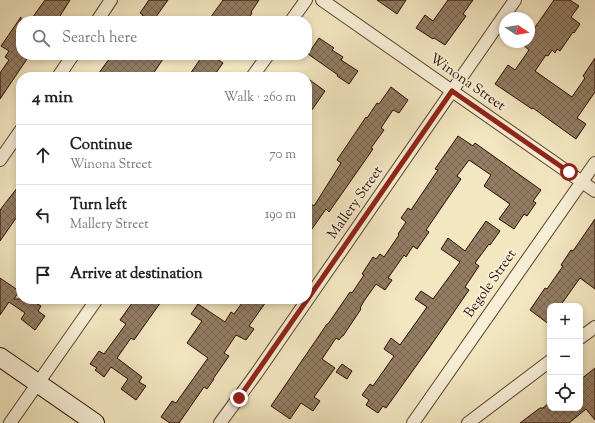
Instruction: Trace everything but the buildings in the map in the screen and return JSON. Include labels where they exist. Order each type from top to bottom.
[{"type":"main road","points":[[0,357],[94,423]]},
{"type":"street","points":[[101,16],[112,0]]},
{"type":"street","points":[[295,16],[306,0]]},
{"type":"street","name":"Winona Street","points":[[322,0],[595,191]]},
{"type":"street","name":"Mallery Street","points":[[312,293],[515,0]]},
{"type":"street","points":[[61,72],[70,60]]},
{"type":"street","points":[[256,72],[264,60]]},
{"type":"street","points":[[0,160],[16,137]]},
{"type":"street","name":"Begole Street","points":[[413,423],[595,163]]},
{"type":"street","points":[[10,423],[94,304]]},
{"type":"street","name":"Mallery Street","points":[[220,423],[305,304]]},
{"type":"street","points":[[583,336],[595,327]]},
{"type":"street","points":[[468,423],[547,363]]},
{"type":"route","points":[[239,398],[452,91],[569,172]]}]
